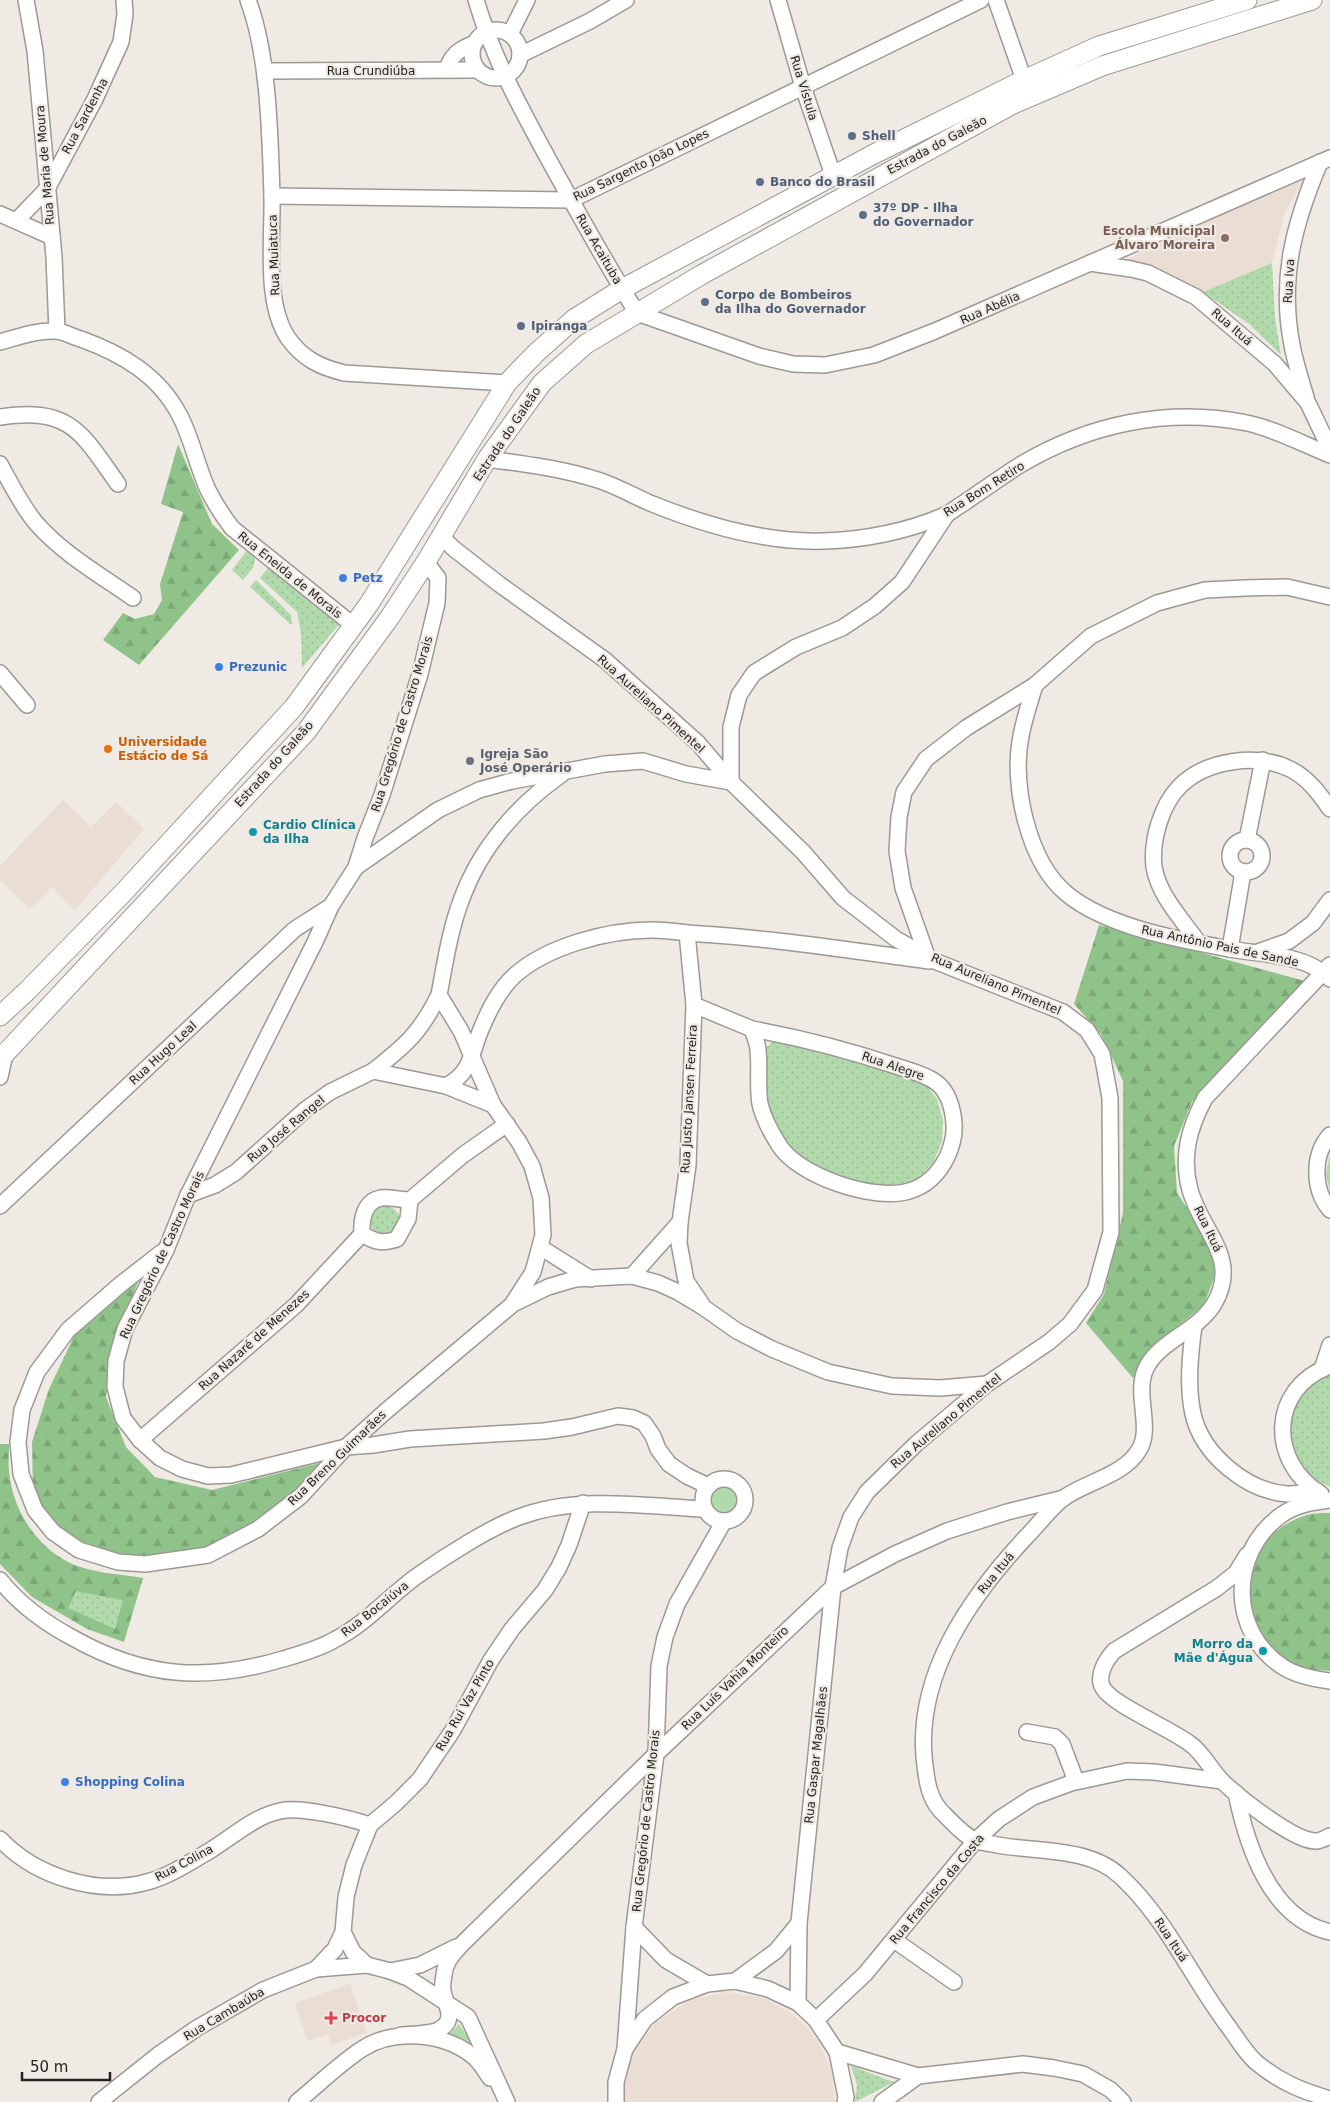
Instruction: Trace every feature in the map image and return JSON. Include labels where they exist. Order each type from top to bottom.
[{"type":"main road","name":"Estrada do Galeão","points":[[0,1016],[123,893],[294,707],[369,604],[507,383],[536,352],[574,320],[622,289],[833,175],[1024,80],[1100,46],[1247,0]]},
{"type":"main road","name":"Estrada do Galeão","points":[[3,1057],[306,732],[368,649],[426,562],[488,460],[542,382],[586,344],[681,286],[1013,104],[1102,66],[1312,0]]},
{"type":"main road","points":[[1133,35],[1138,54]]},
{"type":"main road","points":[[823,207],[833,175]]},
{"type":"main road","points":[[306,732],[323,699],[362,644],[361,634],[353,626]]},
{"type":"street","name":"Rua Maria de Moura","points":[[26,0],[35,51],[52,237],[57,331]]},
{"type":"street","name":"Rua Sardenha","points":[[17,220],[47,189],[95,99],[121,42],[126,14],[124,0]]},
{"type":"street","name":"Rua Muiatuca","points":[[248,0],[265,71],[272,196],[273,283],[277,312],[288,337],[304,355],[321,367],[344,374],[507,383]]},
{"type":"street","name":"Rua Acaituba","points":[[476,0],[486,32],[505,78],[570,200],[637,313]]},
{"type":"street","points":[[510,34],[527,0]]},
{"type":"street","points":[[520,55],[590,21],[626,0]]},
{"type":"street","name":"Rua Vístula","points":[[778,0],[803,87],[833,175]]},
{"type":"street","name":"Rua Sargento João Lopes","points":[[272,196],[570,200],[981,0]]},
{"type":"street","points":[[996,0],[1024,80]]},
{"type":"street","points":[[498,30],[510,34],[518,43],[520,55],[518,65],[505,78],[494,79],[484,76],[472,62],[473,44],[478,37],[486,32],[498,30]]},
{"type":"street","points":[[446,70],[448,63],[462,48],[473,44]]},
{"type":"street","name":"Rua Crundiúba","points":[[265,71],[477,70]]},
{"type":"street","name":"Rua Abélia","points":[[637,313],[759,356],[793,364],[825,365],[874,356],[1325,160]]},
{"type":"street","name":"Rua Iva","points":[[1308,403],[1292,346],[1286,296],[1288,266],[1304,200],[1325,160]]},
{"type":"street","points":[[0,214],[52,237]]},
{"type":"street","name":"Rua Ituá","points":[[1090,263],[1131,269],[1148,274],[1196,296],[1275,364],[1308,403],[1330,448]]},
{"type":"street","name":"Rua Eneida de Morais","points":[[0,342],[31,334],[57,331],[96,345],[127,360],[147,374],[168,396],[181,416],[207,489],[220,513],[232,528],[353,626]]},
{"type":"street","points":[[0,417],[40,416],[66,422],[78,430],[118,484]]},
{"type":"street","name":"Rua Bom Retiro","points":[[488,460],[555,470],[602,482],[652,504],[731,530],[784,540],[825,541],[909,528],[947,514],[1023,464],[1087,432],[1138,419],[1202,417],[1248,423],[1330,448]]},
{"type":"street","points":[[0,464],[22,505],[37,524],[58,544],[133,598]]},
{"type":"street","points":[[356,867],[383,850],[405,831],[438,810],[479,790],[512,781],[606,764],[643,762],[686,774],[731,782],[731,727],[739,695],[754,672],[796,647],[842,628],[875,606],[902,582],[947,514]]},
{"type":"street","name":"Rua Aureliano Pimentel","points":[[442,536],[453,548],[499,584],[606,660],[698,743],[731,782],[803,852],[843,898],[896,938],[932,959],[1063,1012],[1087,1030],[1102,1054],[1110,1098],[1112,1232],[1095,1290],[1070,1324],[1049,1342],[987,1384],[916,1444],[867,1492],[851,1517],[840,1548],[832,1587]]},
{"type":"street","name":"Rua Gregório de Castro Morais","points":[[426,562],[438,578],[437,603],[431,631],[382,796],[364,838],[356,867],[332,906],[188,1195],[166,1250],[125,1329],[116,1361],[115,1387],[123,1418],[140,1440],[160,1458],[182,1470],[208,1476],[231,1474],[346,1447],[410,1439],[572,1428],[618,1416],[633,1418],[644,1423],[669,1464],[687,1476],[708,1486],[715,1481],[731,1480],[743,1491],[745,1500],[739,1515],[732,1520],[724,1521],[677,1604],[665,1638],[659,1666],[656,1754],[634,1927],[625,2049]]},
{"type":"street","points":[[446,1086],[458,1080],[471,1058],[481,1028],[497,995],[515,975],[552,952],[596,936],[652,930],[758,938],[932,959],[903,888],[897,851],[898,817],[904,792],[926,759],[966,728],[1035,685],[1091,636],[1157,603],[1205,590],[1245,588],[1287,587],[1330,597]]},
{"type":"street","points":[[0,673],[27,705]]},
{"type":"street","name":"Rua Antônio Pais de Sande","points":[[1035,685],[1020,737],[1018,766],[1023,817],[1044,868],[1066,894],[1096,911],[1132,927],[1230,949],[1301,962],[1328,972]]},
{"type":"street","points":[[1198,942],[1163,891],[1154,868],[1154,838],[1164,810],[1180,786],[1207,768],[1235,761],[1263,760],[1291,769],[1315,787],[1330,809]]},
{"type":"street","points":[[1247,840],[1263,760]]},
{"type":"street","name":"Rua José Rangel","points":[[188,1195],[215,1185],[236,1172],[305,1110],[330,1092],[373,1071],[409,1042],[428,1018],[439,995],[450,938],[461,899],[477,864],[500,832],[536,792],[565,772]]},
{"type":"street","points":[[364,838],[370,846],[383,850]]},
{"type":"street","points":[[1247,840],[1256,843],[1260,847],[1263,858],[1256,870],[1243,872],[1234,867],[1230,857],[1235,845],[1247,840]]},
{"type":"street","points":[[1230,949],[1243,872]]},
{"type":"street","points":[[1254,953],[1289,941],[1313,923],[1330,900]]},
{"type":"street","name":"Rua Hugo Leal","points":[[0,1206],[295,929],[332,906]]},
{"type":"street","points":[[295,929],[311,935],[315,942]]},
{"type":"street","name":"Rua Justo Jansen Ferreira","points":[[680,1222],[688,1164],[694,1005],[687,933]]},
{"type":"street","name":"Rua Ituá","points":[[1328,972],[1205,1098],[1192,1123],[1187,1151],[1187,1174],[1191,1193],[1219,1248],[1224,1268],[1222,1287],[1213,1306],[1194,1326],[1172,1341],[1148,1363],[1143,1378],[1141,1397],[1145,1437],[1139,1451],[1122,1468],[1064,1498],[1001,1564],[968,1608],[944,1652],[927,1704],[923,1752],[928,1787],[936,1806],[956,1827],[976,1841],[1063,1853],[1096,1860],[1118,1874],[1141,1898],[1168,1934],[1218,2012],[1254,2061],[1289,2086],[1330,2100]]},
{"type":"street","points":[[439,995],[460,1031],[494,1105],[519,1142],[532,1166],[541,1198],[543,1235],[540,1247],[533,1272],[513,1304]]},
{"type":"street","name":"Rua Alegre","points":[[694,1005],[752,1029],[780,1034],[878,1060],[917,1073],[937,1083],[947,1096],[953,1112],[955,1132],[950,1150],[940,1171],[921,1186],[908,1192],[892,1193],[866,1190],[827,1180],[806,1171],[779,1146],[760,1104],[758,1048],[752,1029]]},
{"type":"street","points":[[0,1077],[3,1057]]},
{"type":"street","points":[[373,1071],[446,1086],[494,1105]]},
{"type":"street","points":[[410,1200],[379,1198],[370,1204],[364,1211],[361,1222],[362,1234],[377,1242],[386,1243],[397,1239],[408,1219],[410,1200],[463,1154],[507,1124]]},
{"type":"street","points":[[1330,1135],[1318,1160],[1316,1171],[1320,1192],[1330,1210]]},
{"type":"street","points":[[632,1276],[680,1222]]},
{"type":"street","name":"Rua Breno Guimarães","points":[[680,1222],[679,1243],[686,1281],[703,1306]]},
{"type":"street","name":"Rua Nazaré de Menezes","points":[[140,1440],[296,1305],[362,1234]]},
{"type":"street","points":[[540,1247],[591,1279]]},
{"type":"street","name":"Rua Breno Guimarães","points":[[166,1250],[121,1284],[68,1330],[37,1372],[22,1410],[18,1442],[21,1474],[35,1510],[53,1532],[79,1550],[118,1562],[144,1564],[208,1555],[258,1529],[301,1496],[346,1447],[394,1404],[513,1304],[548,1287],[575,1280],[632,1276],[658,1283],[703,1306],[745,1335],[772,1349],[828,1372],[892,1386],[940,1388],[987,1384]]},
{"type":"street","points":[[1194,1326],[1190,1392],[1193,1416],[1205,1444],[1230,1470],[1263,1488],[1287,1494],[1326,1497]]},
{"type":"street","points":[[1326,1497],[1300,1478],[1289,1460],[1283,1440],[1283,1425],[1291,1398],[1304,1381],[1326,1368],[1330,1345]]},
{"type":"street","points":[[708,1486],[702,1501],[704,1509],[709,1516],[716,1520],[724,1521]]},
{"type":"street","points":[[1326,1497],[1305,1503],[1281,1515],[1261,1532],[1236,1573],[1217,1588],[1114,1651],[1106,1659],[1100,1676],[1102,1687],[1115,1701],[1172,1730],[1192,1744],[1222,1781],[1289,1833],[1315,1841],[1330,1836]]},
{"type":"street","name":"Rua Luís Vahia Monteiro","points":[[461,1945],[656,1754],[832,1587],[895,1554],[947,1531],[1007,1512],[1064,1498]]},
{"type":"street","name":"Rua Bocaiúva","points":[[0,1580],[16,1599],[53,1627],[99,1653],[127,1663],[173,1672],[213,1673],[251,1668],[302,1653],[334,1641],[358,1625],[417,1576],[477,1538],[518,1517],[554,1507],[582,1503],[704,1509]]},
{"type":"street","name":"Rua Rui Vaz Pinto","points":[[316,1969],[335,1949],[343,1932],[346,1897],[354,1865],[370,1825],[420,1779],[453,1730],[491,1660],[512,1629],[545,1590],[559,1567],[569,1544],[582,1503]]},
{"type":"street","points":[[1248,1555],[1241,1580],[1242,1606],[1250,1630],[1264,1652],[1284,1668],[1307,1678],[1330,1680]]},
{"type":"street","name":"Rua Gaspar Magalhães","points":[[798,2003],[799,1923],[832,1587]]},
{"type":"street","points":[[1027,1732],[1050,1734],[1062,1744],[1076,1781]]},
{"type":"street","name":"Rua Francisco da Costa","points":[[816,2020],[865,1974],[976,1841],[999,1819],[1033,1796],[1076,1781],[1127,1770],[1222,1781]]},
{"type":"street","points":[[1236,1793],[1242,1822],[1256,1860],[1276,1896],[1294,1915],[1322,1930],[1330,1932]]},
{"type":"street","name":"Rua Colina","points":[[0,1839],[34,1866],[49,1873],[66,1880],[114,1886],[145,1883],[165,1876],[243,1830],[258,1818],[282,1810],[347,1818],[370,1825]]},
{"type":"street","points":[[735,1981],[776,1951],[799,1923]]},
{"type":"street","name":"Rua Gregório de Castro Morais","points":[[634,1927],[666,1960],[707,1984]]},
{"type":"street","points":[[343,1932],[353,1952],[367,1965]]},
{"type":"street","points":[[894,1940],[954,1982]]},
{"type":"street","points":[[390,1971],[420,1965],[461,1945]]},
{"type":"street","points":[[297,2102],[362,2048],[380,2040],[440,2030],[447,2023],[450,2016],[443,1990],[447,1961],[461,1945]]},
{"type":"street","name":"Rua Cambaúba","points":[[99,2102],[158,2055],[205,2023],[263,1990],[316,1969],[367,1965],[408,1978],[468,2017],[506,2100]]},
{"type":"street","points":[[616,2102],[616,2082],[625,2049],[645,2019],[673,1997],[707,1984],[735,1981],[768,1989],[798,2003],[816,2020],[837,2052],[846,2097],[845,2102]]},
{"type":"street","points":[[401,2036],[444,2040],[474,2057],[506,2100]]},
{"type":"street","points":[[837,2052],[918,2076],[1023,2064],[1046,2067],[1083,2074],[1110,2090],[1123,2102]]},
{"type":"street","points":[[882,2102],[918,2076]]},
{"type":"shaded area","name":"Escola Municipal Álvaro Moreira","points":[[1307,175],[1284,214],[1272,263],[1203,292],[1152,269],[1121,262]]},
{"type":"shaded area","points":[[63,800],[91,827],[116,802],[144,829],[75,910],[52,887],[30,909],[0,880],[0,866]]},
{"type":"shaded area","name":"Procor","points":[[350,1984],[367,2033],[331,2045],[328,2034],[307,2041],[295,2003]]},
{"type":"shaded area","points":[[726,1992],[763,1998],[792,2013],[818,2040],[832,2074],[834,2102],[624,2102],[623,2089],[633,2053],[655,2023],[690,2000]]},
{"type":"green space","points":[[1272,263],[1275,319],[1281,355],[1249,324],[1203,292]]},
{"type":"green space","points":[[178,444],[212,524],[239,550],[139,665],[103,640],[123,613],[135,619],[154,614],[162,600],[160,584],[183,512],[161,504]]},
{"type":"green space","points":[[250,546],[257,551],[253,568],[243,580],[232,570]]},
{"type":"green space","points":[[271,564],[341,622],[302,668],[301,633],[297,612],[260,578]]},
{"type":"green space","points":[[256,580],[291,615],[292,624],[250,587]]},
{"type":"green space","points":[[1099,925],[1305,981],[1192,1102],[1174,1146],[1177,1193],[1208,1239],[1219,1264],[1204,1305],[1158,1342],[1133,1378],[1086,1323],[1104,1294],[1123,1213],[1123,1081],[1101,1034],[1074,1004]]},
{"type":"green space","points":[[773,1041],[781,1041],[924,1082],[937,1099],[943,1120],[942,1141],[934,1161],[923,1174],[909,1184],[875,1189],[824,1173],[788,1149],[765,1103],[764,1050]]},
{"type":"green space","points":[[1330,1154],[1330,1192],[1326,1174]]},
{"type":"green space","points":[[385,1206],[396,1210],[400,1221],[396,1232],[385,1236],[374,1232],[370,1221],[374,1210]]},
{"type":"green space","points":[[142,1271],[116,1339],[106,1397],[126,1447],[155,1477],[212,1490],[320,1463],[300,1487],[255,1522],[207,1549],[157,1557],[109,1553],[71,1539],[49,1521],[33,1493],[32,1442],[49,1389],[76,1332]]},
{"type":"green space","points":[[1330,1371],[1330,1487],[1311,1478],[1296,1461],[1287,1426],[1291,1407],[1303,1389]]},
{"type":"green space","points":[[0,1444],[9,1444],[11,1485],[20,1512],[45,1546],[56,1555],[77,1566],[95,1571],[143,1578],[124,1642],[87,1629],[32,1597],[0,1564]]},
{"type":"green space","points":[[723,1486],[733,1491],[738,1501],[733,1511],[723,1516],[713,1511],[708,1501],[713,1491]]},
{"type":"green space","points":[[1330,1513],[1330,1671],[1307,1669],[1282,1656],[1264,1638],[1253,1615],[1249,1591],[1253,1567],[1263,1545],[1281,1527],[1307,1515]]},
{"type":"green space","points":[[76,1591],[123,1600],[115,1629],[68,1608]]},
{"type":"green space","points":[[459,2024],[473,2045],[450,2034]]},
{"type":"green space","points":[[851,2066],[894,2082],[855,2102],[857,2085]]},
{"type":"place","name":"Shell","points":[[852,136]]},
{"type":"place","name":"Banco do Brasil","points":[[760,182]]},
{"type":"place","name":"37º DP - Ilha do Governador","points":[[863,215]]},
{"type":"place","name":"Escola Municipal Álvaro Moreira","points":[[1225,238]]},
{"type":"place","name":"Corpo de Bombeiros da Ilha do Governador","points":[[705,302]]},
{"type":"place","name":"Ipiranga","points":[[521,326]]},
{"type":"place","name":"Petz","points":[[343,578]]},
{"type":"place","name":"Prezunic","points":[[219,667]]},
{"type":"place","name":"Universidade Estácio de Sá","points":[[108,749]]},
{"type":"place","name":"Igreja São José Operário","points":[[470,761]]},
{"type":"place","name":"Cardio Clínica da Ilha","points":[[253,832]]},
{"type":"place","name":"Morro da Mãe d'Água","points":[[1263,1651]]},
{"type":"place","name":"Shopping Colina","points":[[65,1782]]},
{"type":"place","name":"Procor","points":[[331,2018]]}]
